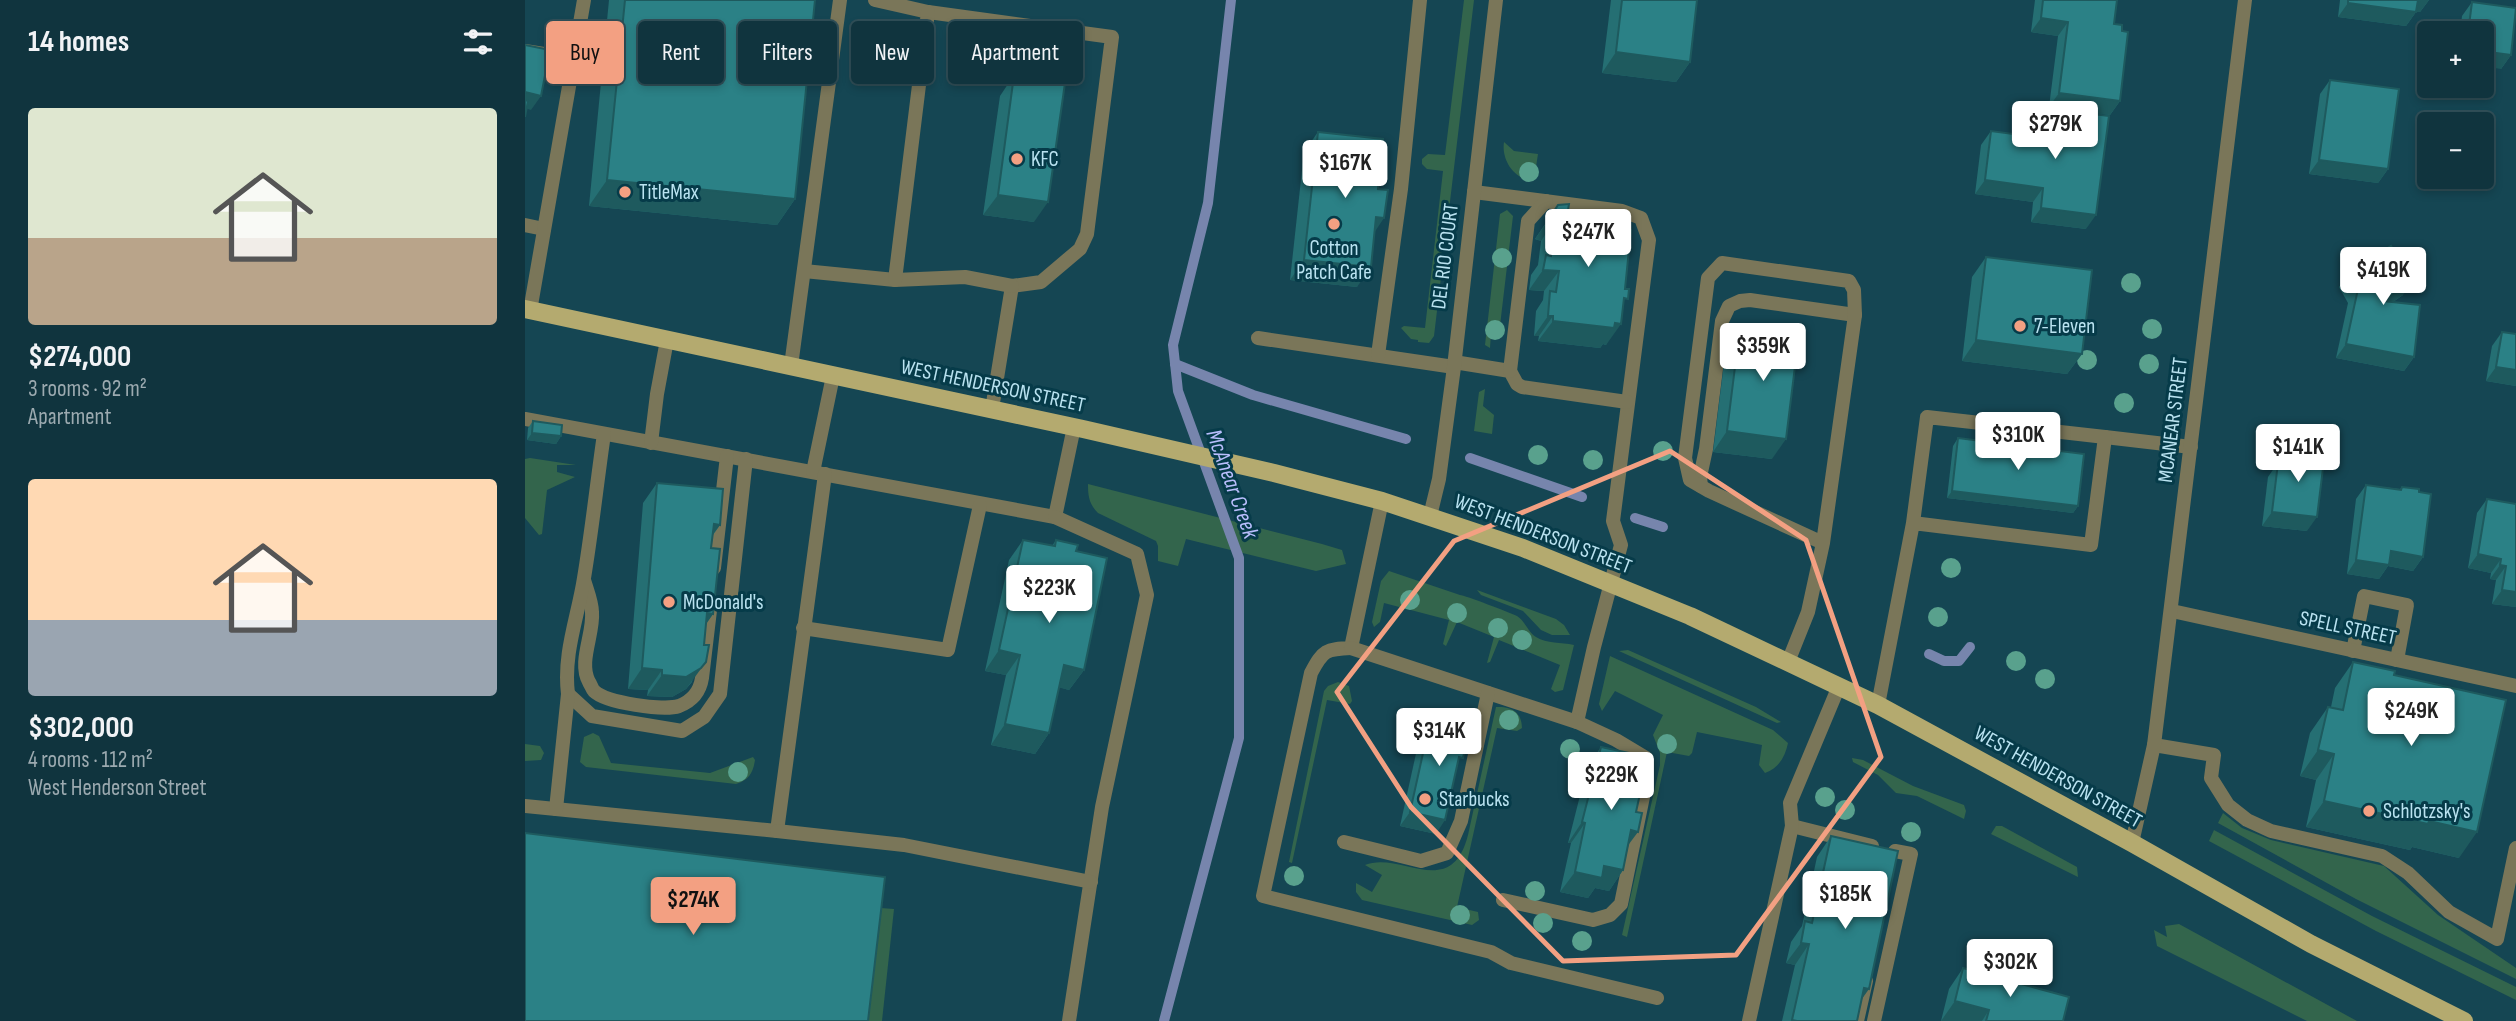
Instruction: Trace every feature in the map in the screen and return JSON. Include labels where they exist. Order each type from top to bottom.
[{"type":"main road","name":"WEST HENDERSON STREET","points":[[528,310],[1078,428],[1382,500],[1430,516],[1611,583],[1878,705],[2311,944],[2464,1021]]},
{"type":"street","points":[[581,21],[584,0]]},
{"type":"street","points":[[791,366],[840,0]]},
{"type":"street","points":[[804,271],[895,280],[965,277],[1012,286],[1041,282],[1080,249],[1087,234],[1112,37],[928,12],[875,0]]},
{"type":"street","points":[[1378,355],[1401,189],[1420,0]]},
{"type":"street","name":"DEL RIO COURT","points":[[1430,516],[1439,479],[1454,364],[1496,0]]},
{"type":"street","name":"MCANEAR STREET","points":[[2132,844],[2154,746],[2245,0]]},
{"type":"street","points":[[895,280],[928,12]]},
{"type":"street","points":[[525,51],[546,54]]},
{"type":"street","points":[[528,310],[570,84]]},
{"type":"street","points":[[1474,192],[1622,211],[1641,218],[1649,240],[1613,521],[1621,545],[1577,722]]},
{"type":"street","points":[[1546,201],[1528,221],[1510,370],[1517,384],[1522,387],[1627,402]]},
{"type":"street","points":[[525,225],[544,229]]},
{"type":"street","points":[[1788,662],[1808,612],[1823,543],[1856,315],[1854,290],[1849,281],[1722,263],[1707,278],[1685,458],[1690,480],[1823,543]]},
{"type":"street","points":[[992,409],[1012,286]]},
{"type":"street","points":[[1702,486],[1700,477],[1722,321],[1729,306],[1750,300],[1856,315]]},
{"type":"street","points":[[1258,338],[1510,370]]},
{"type":"street","points":[[650,443],[667,340]]},
{"type":"street","points":[[777,831],[833,376]]},
{"type":"street","points":[[1878,705],[1913,523],[1927,417],[2191,447]]},
{"type":"street","points":[[525,419],[1055,517],[1136,554],[1147,595],[1102,807],[1069,1021]]},
{"type":"street","points":[[1055,517],[1078,428]]},
{"type":"street","points":[[556,809],[568,694],[566,679],[571,628],[584,580],[604,434]]},
{"type":"street","points":[[1913,523],[2091,545],[2105,438]]},
{"type":"street","points":[[584,580],[592,612],[587,678],[594,692],[622,703],[672,708],[695,695],[701,687],[727,456]]},
{"type":"street","points":[[568,694],[592,716],[682,732],[704,717],[720,694],[746,459]]},
{"type":"street","points":[[1351,648],[1382,500]]},
{"type":"street","points":[[803,628],[948,650],[980,505]]},
{"type":"street","points":[[2353,651],[2364,596],[2407,605],[2397,660]]},
{"type":"street","name":"SPELL STREET","points":[[2172,611],[2516,686]]},
{"type":"street","points":[[1503,900],[1593,920],[1610,915],[1621,904],[1646,782],[1646,758],[1577,722],[1351,648],[1329,649],[1319,658],[1311,673],[1263,896],[1491,951],[1511,963],[1657,998]]},
{"type":"street","points":[[1749,1021],[1792,827],[1790,803],[1839,686]]},
{"type":"street","points":[[1344,842],[1421,861],[1447,853],[1461,821],[1488,693]]},
{"type":"street","points":[[2154,746],[2214,755],[2211,778],[2228,805],[2247,820],[2271,831],[2382,856],[2408,873],[2449,912],[2497,939],[2516,848]]},
{"type":"street","points":[[525,806],[904,845],[1091,882]]},
{"type":"street","points":[[1792,827],[1894,858],[1911,854],[1874,1021]]},
{"type":"street","points":[[1857,1021],[1869,969]]},
{"type":"highlighted area","points":[[1670,451],[1806,540],[1881,757],[1736,955],[1563,961],[1411,807],[1337,692],[1454,541]]},
{"type":"green space","points":[[1464,0],[1474,0],[1434,336],[1429,343],[1418,342],[1411,339],[1401,328],[1425,328],[1443,171],[1427,169],[1422,164],[1422,159],[1428,154],[1445,155]]},
{"type":"green space","points":[[1504,142],[1514,151],[1538,154],[1534,180],[1521,177],[1511,168],[1505,156]]},
{"type":"green space","points":[[1507,210],[1513,216],[1499,334],[1491,333],[1490,348],[1485,345],[1500,214]]},
{"type":"green space","points":[[1485,389],[1483,406],[1494,415],[1492,434],[1474,431],[1479,392]]},
{"type":"green space","points":[[525,459],[576,465],[557,465],[557,472],[575,477],[547,490],[542,534],[539,535],[525,518]]},
{"type":"green space","points":[[1088,484],[1342,550],[1346,564],[1316,571],[1186,539],[1178,566],[1158,561],[1156,541],[1098,513],[1090,500]]},
{"type":"green space","points":[[1389,571],[1517,616],[1533,635],[1540,639],[1574,645],[1563,690],[1555,692],[1551,689],[1560,665],[1499,640],[1490,662],[1487,663],[1494,637],[1457,622],[1446,646],[1443,644],[1449,620],[1384,603],[1380,622],[1374,627],[1372,622],[1381,581]]},
{"type":"green space","points":[[1477,590],[1556,619],[1570,635],[1552,635],[1541,630],[1523,611],[1481,595]]},
{"type":"green space","points":[[1628,650],[1756,707],[1781,722],[1777,723],[1619,651]]},
{"type":"green space","points":[[1610,656],[1773,730],[1788,743],[1781,761],[1765,773],[1759,765],[1762,745],[1697,732],[1689,756],[1667,752],[1627,937],[1622,935],[1660,765],[1660,753],[1653,735],[1663,715],[1615,691],[1602,711],[1599,704]]},
{"type":"green space","points":[[1338,682],[1349,686],[1352,701],[1350,704],[1327,700],[1292,863],[1289,862],[1324,691]]},
{"type":"green space","points":[[1496,707],[1515,711],[1522,728],[1517,731],[1497,728],[1457,907],[1478,912],[1479,920],[1472,925],[1362,900],[1356,892],[1356,883],[1372,892],[1382,875],[1365,865],[1379,862],[1437,870],[1450,866],[1460,855],[1468,835]]},
{"type":"green space","points":[[593,733],[599,736],[611,763],[710,773],[753,757],[755,760],[750,775],[736,784],[586,767],[580,762],[584,737]]},
{"type":"green space","points":[[525,744],[540,746],[544,753],[541,760],[525,761]]},
{"type":"green space","points":[[1852,758],[1863,760],[1913,786],[1964,805],[1964,819],[1917,796],[1896,793],[1878,775],[1853,762]]},
{"type":"green space","points":[[2223,813],[2242,828],[2271,840],[2384,866],[2438,915],[2516,968],[2516,979],[2356,899],[2218,823]]},
{"type":"green space","points":[[1996,826],[2002,826],[2077,867],[2078,877],[1991,834]]},
{"type":"green space","points":[[2214,830],[2372,916],[2516,987],[2516,1000],[2376,931],[2209,841]]},
{"type":"green space","points":[[867,907],[894,909],[882,1021],[853,1021]]},
{"type":"green space","points":[[2179,924],[2357,1021],[2307,1021],[2157,946],[2154,930],[2167,937],[2165,926]]},
{"type":"building","points":[[625,0],[815,0],[813,21],[738,21],[738,84],[807,84],[795,199],[607,180],[617,84],[624,84]]},
{"type":"building","points":[[1622,0],[1697,0],[1690,62],[1616,52]]},
{"type":"building","points":[[2043,0],[2117,0],[2114,24],[2122,25],[2122,31],[2128,32],[2120,101],[2059,93],[2068,22],[2041,18]]},
{"type":"building","points":[[2348,0],[2418,0],[2416,12],[2348,3]]},
{"type":"building","points":[[2472,2],[2516,8],[2511,55],[2494,53],[2494,21],[2470,21]]},
{"type":"building","points":[[525,45],[546,49],[546,70],[541,96],[525,92]]},
{"type":"building","points":[[2330,80],[2399,89],[2388,169],[2319,160]]},
{"type":"building","name":"KFC","points":[[1013,84],[1065,84],[1048,202],[998,195]]},
{"type":"building","points":[[2054,109],[2109,116],[2096,215],[2041,208],[2043,188],[1985,180],[1991,131],[2051,139]]},
{"type":"building","name":"Cotton Patch Cafe","points":[[1318,132],[1383,139],[1378,189],[1388,190],[1384,218],[1376,217],[1371,267],[1304,260]]},
{"type":"building","points":[[1569,204],[1568,210],[1591,212],[1591,216],[1601,218],[1600,226],[1631,230],[1625,289],[1629,289],[1628,299],[1624,298],[1621,324],[1615,323],[1614,328],[1553,321],[1553,316],[1548,316],[1550,291],[1556,292],[1559,271],[1543,270],[1546,255],[1551,256],[1555,220],[1549,219],[1558,205]]},
{"type":"building","points":[[2391,246],[2413,281],[2383,301],[2420,305],[2414,357],[2346,344],[2358,289],[2349,273]]},
{"type":"building","name":"7-Eleven","points":[[1986,257],[2092,270],[2082,354],[1976,340]]},
{"type":"building","points":[[1740,327],[1799,334],[1786,439],[1727,431]]},
{"type":"building","points":[[2502,332],[2516,334],[2516,370],[2496,367]]},
{"type":"building","points":[[533,421],[562,425],[561,436],[532,433]]},
{"type":"building","points":[[1958,438],[2084,454],[2078,506],[1952,491]]},
{"type":"building","points":[[2288,448],[2317,451],[2316,466],[2323,468],[2317,517],[2272,512],[2278,463],[2286,463]]},
{"type":"building","name":"McDonald's","points":[[657,483],[723,489],[720,525],[714,524],[711,548],[720,549],[713,614],[707,613],[704,645],[709,645],[706,662],[686,677],[662,675],[662,670],[642,668]]},
{"type":"building","points":[[2366,485],[2401,490],[2402,487],[2419,489],[2419,492],[2431,494],[2423,557],[2391,551],[2389,565],[2356,560]]},
{"type":"building","points":[[2487,499],[2516,504],[2516,592],[2502,590],[2506,566],[2500,565],[2501,559],[2478,554]]},
{"type":"building","points":[[1023,540],[1055,546],[1056,540],[1078,545],[1076,551],[1107,558],[1084,670],[1064,665],[1049,733],[1005,724],[1020,655],[999,650]]},
{"type":"building","points":[[2353,662],[2395,671],[2394,675],[2506,700],[2477,832],[2324,801],[2334,754],[2318,750],[2328,707],[2343,710]]},
{"type":"building","name":"Starbucks","points":[[1431,717],[1470,726],[1463,758],[1459,757],[1445,820],[1410,812]]},
{"type":"building","points":[[1601,747],[1648,757],[1636,812],[1642,813],[1638,832],[1631,830],[1623,870],[1604,866],[1602,878],[1575,872],[1585,823],[1582,822]]},
{"type":"building","points":[[525,833],[885,877],[868,1021],[525,1021]]},
{"type":"building","points":[[1831,836],[1898,851],[1869,989],[1864,988],[1857,1021],[1797,1021],[1792,1020],[1809,944],[1801,943],[1805,921],[1812,923]]},
{"type":"building","points":[[1963,968],[2069,997],[2063,1021],[1986,1021],[1989,1010],[1955,1001]]},
{"type":"waterway","name":"McAnear Creek","points":[[1164,1021],[1239,738],[1239,558],[1178,391],[1173,345],[1208,203],[1231,0]]},
{"type":"waterway","points":[[1175,364],[1253,395],[1406,439]]},
{"type":"waterway","points":[[1470,458],[1582,497]]},
{"type":"waterway","points":[[1635,518],[1663,527]]},
{"type":"waterway","points":[[1929,654],[1944,661],[1959,661],[1970,647]]},
{"type":"place","name":"KFC","points":[[1017,159]]},
{"type":"place","name":"TitleMax","points":[[625,192]]},
{"type":"place","name":"Cotton Patch Cafe","points":[[1334,224]]},
{"type":"place","name":"7-Eleven","points":[[2020,326]]},
{"type":"place","name":"McDonald's","points":[[669,602]]},
{"type":"place","name":"Starbucks","points":[[1425,799]]},
{"type":"place","name":"Schlotzsky's","points":[[2369,811]]}]
